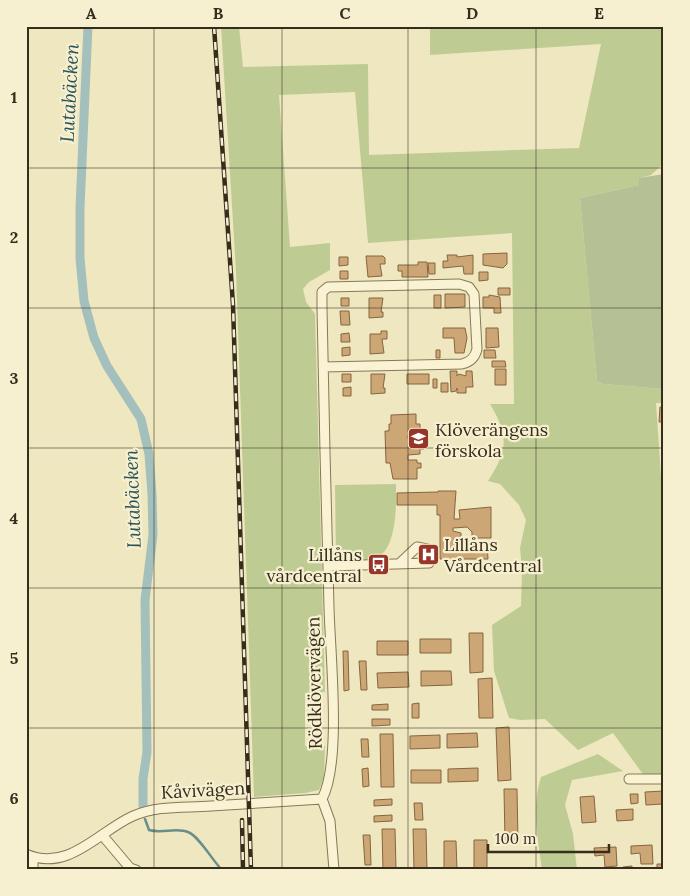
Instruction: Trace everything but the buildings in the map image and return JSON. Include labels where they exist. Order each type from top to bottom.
[{"type":"street","name":"Rödklövervägen","points":[[322,799],[328,787],[332,752],[323,367],[322,292],[324,289],[459,284],[469,287],[474,294],[477,350],[474,358],[468,362],[462,364],[323,367]]},
{"type":"street","points":[[328,566],[400,563]]},
{"type":"street","points":[[629,779],[664,779]]},
{"type":"street","points":[[322,799],[330,821],[334,870]]},
{"type":"street","name":"Kåvivägen","points":[[30,856],[47,858],[66,855],[84,849],[132,816],[153,810],[322,799]]},
{"type":"street","points":[[102,836],[130,868],[136,870]]},
{"type":"street","points":[[30,856],[33,870]]},
{"type":"green space","points":[[221,26],[239,26],[243,67],[368,64],[369,155],[579,148],[601,44],[430,55],[430,26],[664,26],[664,163],[651,175],[640,178],[639,185],[580,198],[597,381],[603,384],[664,389],[664,403],[656,403],[664,521],[664,775],[645,777],[613,733],[578,750],[545,719],[520,720],[509,718],[494,671],[492,625],[521,606],[522,571],[520,548],[526,520],[519,505],[500,484],[488,481],[495,470],[504,443],[501,425],[490,404],[514,404],[512,233],[368,243],[355,92],[279,95],[290,247],[330,243],[330,270],[309,282],[303,289],[306,302],[315,314],[325,692],[305,693],[305,746],[325,746],[324,778],[319,790],[254,797],[236,271]]},
{"type":"green space","points":[[664,174],[664,389],[603,384],[597,381],[580,198],[639,185],[639,178]]},
{"type":"green space","points":[[396,484],[392,536],[383,554],[371,561],[336,561],[335,485]]},
{"type":"green space","points":[[598,754],[623,771],[572,780],[565,805],[573,834],[577,870],[542,870],[536,812],[536,800],[541,777]]},
{"type":"waterway","name":"Lutabäcken","points":[[88,26],[80,207],[80,258],[84,301],[94,338],[107,366],[141,419],[149,454],[152,494],[153,535],[145,600],[147,752],[143,779],[143,806]]},
{"type":"waterway","name":"Lutabäcken","points":[[145,819],[149,830],[179,830],[192,834],[222,870]]},
{"type":"railway","points":[[214,26],[233,305],[251,870]]},
{"type":"railway","points":[[242,820],[243,870]]},
{"type":"place","name":"Klöverängens förskola","points":[[419,439]]},
{"type":"place","name":"Lillåns Vårdcentral","points":[[428,554]]},
{"type":"place","name":"Lillåns vårdcentral","points":[[378,564]]}]
